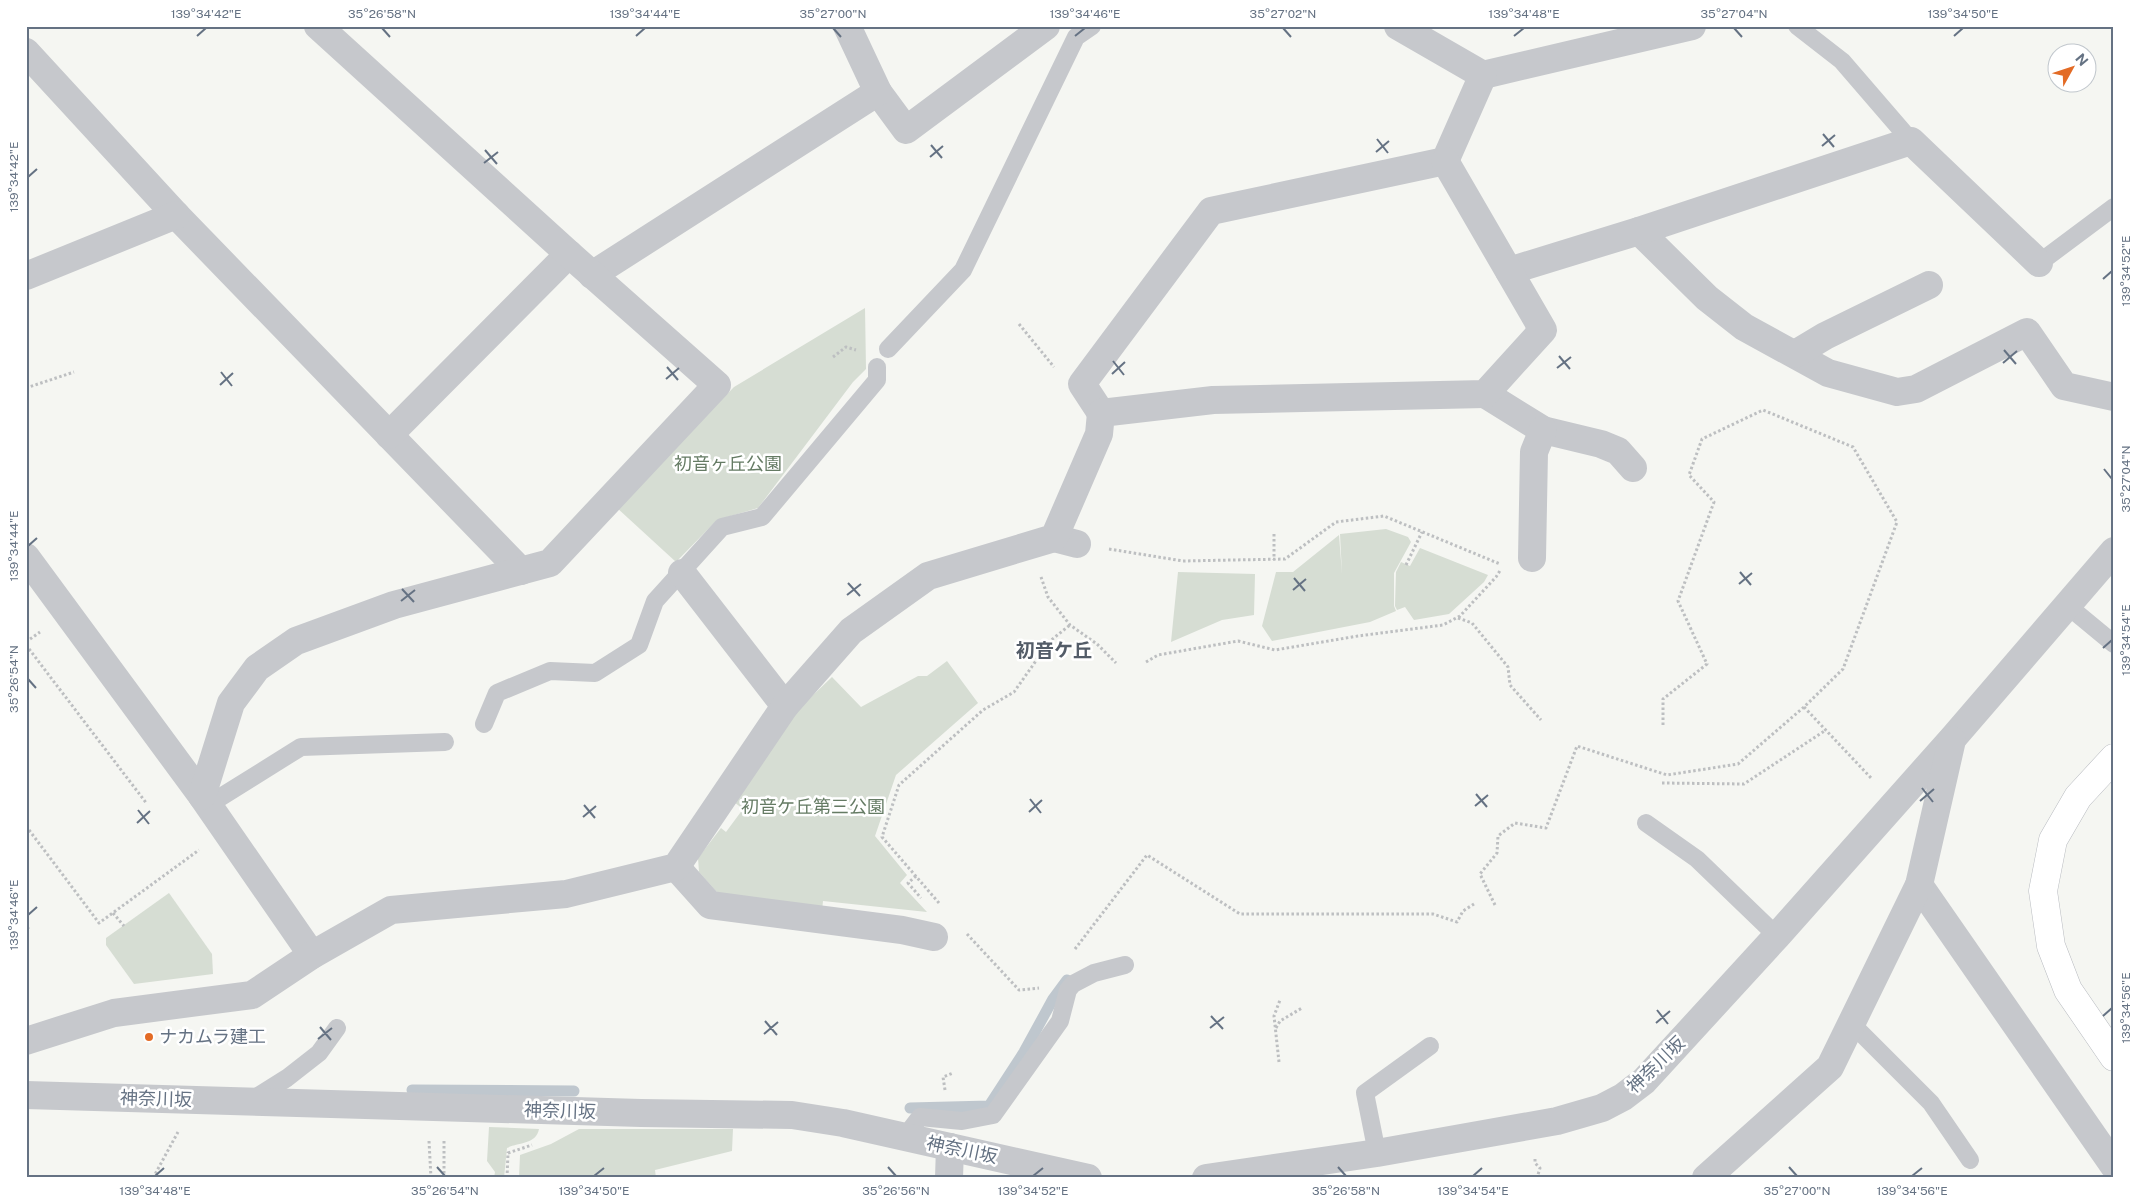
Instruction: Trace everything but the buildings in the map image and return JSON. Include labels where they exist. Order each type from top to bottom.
[{"type":"street","points":[[205,801],[231,704],[257,668],[296,640],[394,605],[550,563],[718,385],[568,254],[318,26]]},
{"type":"street","points":[[846,26],[878,92],[906,130],[1046,26]]},
{"type":"street","points":[[1398,26],[1483,75],[1692,26]]},
{"type":"street","points":[[26,52],[176,215],[521,571]]},
{"type":"street","points":[[1445,161],[1483,75]]},
{"type":"street","points":[[592,274],[878,92]]},
{"type":"street","points":[[1509,271],[1639,231],[1912,141],[2039,263]]},
{"type":"street","points":[[1445,161],[1543,330],[1484,394]]},
{"type":"street","points":[[26,1041],[114,1013],[252,995],[312,955],[391,910],[566,894],[676,867],[785,706],[851,631],[928,576],[1053,542],[1098,434],[1101,413],[1082,384],[1211,211],[1445,161]]},
{"type":"street","points":[[26,276],[176,215]]},
{"type":"street","points":[[1639,231],[1707,298],[1744,327],[1828,373],[1897,392],[1916,389],[2027,332],[2064,386],[2114,396]]},
{"type":"street","points":[[389,435],[568,254]]},
{"type":"street","points":[[1795,354],[1825,336],[1929,285]]},
{"type":"street","points":[[1101,413],[1213,400],[1484,394],[1543,430],[1601,444],[1618,452],[1633,468]]},
{"type":"street","points":[[1532,558],[1534,452],[1543,430]]},
{"type":"street","name":"神奈川坂","points":[[1206,1178],[1377,1153],[1557,1121],[1602,1108],[1622,1097],[1644,1081],[1777,936],[1889,796],[1953,738],[2114,551]]},
{"type":"street","points":[[26,557],[205,801],[312,955]]},
{"type":"street","points":[[682,573],[785,706]]},
{"type":"street","points":[[1706,1178],[1830,1067],[1918,885],[1953,738]]},
{"type":"street","points":[[2114,758],[2078,797],[2053,840],[2043,891],[2051,946],[2068,990],[2114,1057]]},
{"type":"street","points":[[676,867],[710,905],[902,930],[934,937]]},
{"type":"street","points":[[1918,885],[2114,1166]]},
{"type":"street","name":"神奈川坂","points":[[26,1095],[249,1102],[580,1118],[792,1115],[843,1123],[1088,1178]]},
{"type":"street","points":[[949,1178],[950,1147]]},
{"type":"lane","points":[[888,349],[963,270],[1076,37],[1092,26]]},
{"type":"lane","points":[[1797,26],[1842,61],[1912,141]]},
{"type":"lane","points":[[2039,263],[2114,207]]},
{"type":"lane","points":[[484,724],[497,693],[550,671],[595,673],[639,645],[656,601],[722,528],[762,517],[877,380],[877,367]]},
{"type":"lane","points":[[2068,606],[2114,644]]},
{"type":"lane","points":[[205,801],[301,747],[445,742]]},
{"type":"lane","points":[[1646,823],[1697,859],[1777,936]]},
{"type":"lane","points":[[904,1138],[920,1118],[962,1121],[994,1115],[1060,1021],[1068,990],[1073,984],[1094,972],[1125,966]]},
{"type":"lane","points":[[1852,1024],[1931,1103],[1970,1160]]},
{"type":"lane","points":[[249,1102],[287,1078],[319,1053],[336,1028]]},
{"type":"lane","points":[[1377,1153],[1365,1093],[1430,1046]]},
{"type":"path","points":[[1019,324],[1069,386],[1082,384]]},
{"type":"path","points":[[26,388],[74,372]]},
{"type":"path","points":[[1496,905],[1480,874],[1497,853],[1498,836],[1515,823],[1546,828],[1577,746],[1667,775],[1738,764],[1804,707],[1843,669],[1897,522],[1853,447],[1763,410],[1702,439],[1689,475],[1714,502],[1678,601],[1707,664],[1663,699],[1663,726]]},
{"type":"path","points":[[1116,663],[1097,644],[1070,625],[1048,597],[1053,542],[1183,561],[1274,560],[1285,559],[1336,522],[1384,516],[1503,565]]},
{"type":"path","points":[[1406,565],[1422,532]]},
{"type":"path","points":[[1274,534],[1274,560]]},
{"type":"path","points":[[1146,662],[1158,655],[1238,642],[1275,650],[1358,636],[1443,625],[1457,618],[1496,577]]},
{"type":"path","points":[[1457,618],[1472,623],[1508,667],[1510,685],[1541,720]]},
{"type":"path","points":[[939,904],[882,838],[899,784],[983,710],[1014,692],[1050,641],[1070,625]]},
{"type":"path","points":[[26,645],[147,804]]},
{"type":"path","points":[[1804,707],[1860,766]]},
{"type":"path","points":[[1662,783],[1744,784],[1826,730]]},
{"type":"path","points":[[26,826],[99,924],[205,845]]},
{"type":"path","points":[[1073,953],[1147,855],[1240,914],[1433,914],[1457,922],[1463,911],[1474,904]]},
{"type":"path","points":[[908,883],[916,876]]},
{"type":"path","points":[[113,913],[124,926]]},
{"type":"path","points":[[26,923],[29,927],[26,929]]},
{"type":"path","points":[[965,932],[1019,990],[1038,988]]},
{"type":"path","points":[[1279,1062],[1274,1016],[1280,1000]]},
{"type":"path","points":[[1276,1028],[1280,1021],[1302,1008]]},
{"type":"path","points":[[943,1077],[952,1073]]},
{"type":"path","points":[[153,1178],[195,1100]]},
{"type":"path","points":[[429,1131],[431,1178]]},
{"type":"path","points":[[444,1132],[444,1178]]},
{"type":"path","points":[[508,1153],[508,1178]]},
{"type":"green space","name":"初音ヶ丘公園","points":[[865,308],[866,369],[853,382],[758,508],[717,520],[676,562],[616,507],[734,387]]},
{"type":"green space","points":[[1386,529],[1408,537],[1411,542],[1394,573],[1394,606],[1396,611],[1370,622],[1272,641],[1262,626],[1276,572],[1293,572],[1339,535],[1342,574],[1340,534]]},
{"type":"green space","points":[[1420,548],[1488,575],[1484,582],[1449,614],[1414,620],[1405,607],[1397,610],[1395,606],[1396,572],[1401,562],[1410,566]]},
{"type":"green space","points":[[1178,572],[1255,574],[1254,615],[1222,620],[1171,642]]},
{"type":"green space","name":"初音ケ丘第三公園","points":[[947,661],[978,703],[896,775],[875,836],[907,875],[900,883],[927,912],[823,901],[822,911],[724,900],[699,872],[698,858],[721,828],[726,832],[743,809],[734,802],[790,717],[832,677],[861,707],[918,676],[927,676]]},
{"type":"green space","points":[[169,893],[212,954],[213,974],[134,984],[106,945],[106,938]]},
{"type":"green space","points":[[489,1127],[539,1129],[534,1138],[507,1148],[504,1178],[494,1178],[495,1172],[487,1161]]},
{"type":"green space","points":[[579,1129],[733,1129],[732,1151],[655,1170],[656,1178],[519,1178],[520,1155],[551,1144]]},
{"type":"waterway","points":[[910,1108],[989,1106],[1024,1052],[1053,999],[1067,980]]},
{"type":"waterway","points":[[412,1090],[574,1091]]},
{"type":"place","name":"ナカムラ建工","points":[[149,1037]]},
{"type":"district","name":"初音ケ丘","points":[[1054,650]]}]
